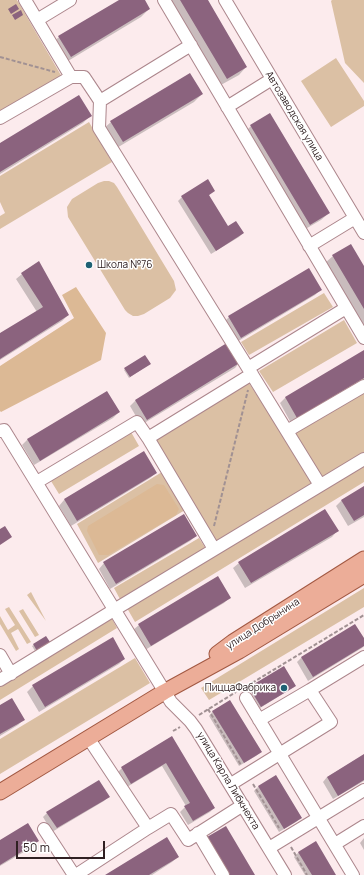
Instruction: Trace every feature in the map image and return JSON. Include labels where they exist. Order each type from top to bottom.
[{"type":"main road","name":"улица Добрынина","points":[[0,792],[236,647],[364,559]]},
{"type":"main road","name":"улица Добрынина","points":[[236,647],[364,575]]},
{"type":"street","points":[[25,0],[72,77]]},
{"type":"street","points":[[37,20],[70,0]]},
{"type":"street","points":[[164,0],[364,338]]},
{"type":"street","name":"Автозаводская улица","points":[[225,0],[364,233]]},
{"type":"street","points":[[100,101],[191,45]]},
{"type":"street","points":[[0,118],[72,77],[84,77],[100,101],[99,128],[320,485]]},
{"type":"street","points":[[227,107],[272,79]]},
{"type":"street","points":[[309,246],[355,218]]},
{"type":"street","points":[[148,438],[346,308]]},
{"type":"street","points":[[287,432],[364,386]]},
{"type":"street","points":[[37,482],[137,422],[212,546]]},
{"type":"street","name":"улица Карла Либкнехта","points":[[0,432],[4,430],[164,692],[174,707],[190,720],[196,729],[285,875]]},
{"type":"street","points":[[0,680],[114,610],[212,546],[364,459]]},
{"type":"street","points":[[0,655],[11,674]]},
{"type":"street","points":[[259,720],[364,657]]},
{"type":"street","points":[[230,784],[331,722],[310,690]]},
{"type":"street","points":[[246,698],[354,875]]},
{"type":"street","points":[[89,738],[148,828]]},
{"type":"street","points":[[269,848],[364,790]]},
{"type":"street","points":[[44,829],[75,875],[171,814],[188,840],[243,805]]},
{"type":"street","points":[[335,844],[364,826]]},
{"type":"street","points":[[198,834],[223,875]]},
{"type":"path","points":[[0,57],[72,77]]},
{"type":"path","points":[[212,546],[250,371]]},
{"type":"path","points":[[307,875],[208,709],[364,615]]},
{"type":"shaded area","points":[[0,0],[17,0],[62,77],[0,113]]},
{"type":"shaded area","points":[[332,0],[364,0],[364,83],[345,63]]},
{"type":"shaded area","points":[[336,58],[364,101],[364,106],[331,127],[301,81]]},
{"type":"shaded area","points":[[89,122],[112,162],[0,229],[0,216],[5,213],[0,202],[0,176]]},
{"type":"shaded area","points":[[104,181],[114,183],[117,187],[174,281],[176,290],[170,298],[138,316],[133,316],[125,310],[68,217],[67,207],[72,199]]},
{"type":"shaded area","points":[[76,287],[106,333],[101,360],[1,412],[0,366],[74,318],[62,295]]},
{"type":"shaded area","points":[[324,293],[333,307],[249,355],[241,342]]},
{"type":"shaded area","points":[[344,320],[357,343],[273,392],[259,371]]},
{"type":"shaded area","points":[[247,380],[315,484],[215,544],[153,439]]},
{"type":"shaded area","points":[[364,393],[364,452],[322,477],[295,432]]},
{"type":"shaded area","points":[[131,432],[139,446],[59,494],[51,481]]},
{"type":"shaded area","points":[[364,465],[364,482],[135,622],[127,608]]},
{"type":"shaded area","points":[[162,472],[185,510],[98,563],[77,524]]},
{"type":"shaded area","points":[[157,484],[164,485],[179,509],[176,515],[108,555],[99,555],[87,531],[88,526]]},
{"type":"shaded area","points":[[199,538],[206,549],[121,601],[114,588]]},
{"type":"shaded area","points":[[364,588],[364,607],[209,700],[201,688]]},
{"type":"shaded area","points":[[31,592],[46,621],[27,595]]},
{"type":"shaded area","points":[[9,607],[31,642],[27,644],[18,629],[11,633],[19,649],[16,651],[0,624],[0,616],[8,630],[15,625],[5,609]]},
{"type":"shaded area","points":[[23,609],[39,635],[35,637],[19,611]]},
{"type":"shaded area","points":[[111,617],[117,628],[0,700],[0,687]]},
{"type":"shaded area","points":[[135,658],[150,683],[0,774],[0,739]]},
{"type":"building","points":[[119,0],[145,0],[150,9],[71,57],[58,36]]},
{"type":"building","points":[[180,0],[208,0],[247,67],[227,79]]},
{"type":"building","points":[[16,4],[19,9],[11,14],[8,9]]},
{"type":"building","points":[[21,10],[23,15],[15,20],[12,15]]},
{"type":"building","points":[[190,73],[203,94],[123,142],[110,121]]},
{"type":"building","points":[[79,95],[92,116],[0,172],[0,143]]},
{"type":"building","points":[[270,113],[330,213],[310,225],[250,125]]},
{"type":"building","points":[[208,179],[215,191],[209,195],[228,226],[236,221],[244,233],[216,251],[181,196]]},
{"type":"building","points":[[351,244],[364,266],[364,309],[332,255]]},
{"type":"building","points":[[39,261],[69,315],[0,359],[0,333],[43,307],[21,273]]},
{"type":"building","points":[[309,268],[322,290],[241,338],[228,316]]},
{"type":"building","points":[[230,341],[241,362],[147,420],[135,400]]},
{"type":"building","points":[[364,350],[364,378],[297,418],[285,397]]},
{"type":"building","points":[[145,355],[151,364],[130,377],[124,368]]},
{"type":"building","points":[[107,391],[120,412],[40,461],[27,439]]},
{"type":"building","points":[[144,451],[157,473],[77,521],[64,499]]},
{"type":"building","points":[[364,486],[364,515],[354,521],[341,500]]},
{"type":"building","points":[[325,509],[339,531],[251,583],[238,562]]},
{"type":"building","points":[[184,514],[197,536],[116,584],[103,562]]},
{"type":"building","points":[[5,526],[12,537],[0,545],[0,529]]},
{"type":"building","points":[[218,576],[231,598],[151,646],[138,624]]},
{"type":"building","points":[[355,624],[364,638],[364,646],[313,677],[301,657]]},
{"type":"building","points":[[46,636],[50,642],[37,651],[33,644]]},
{"type":"building","points":[[113,637],[125,659],[45,707],[32,685]]},
{"type":"building","points":[[284,666],[296,686],[261,707],[249,687]]},
{"type":"building","points":[[12,698],[25,720],[0,734],[0,705]]},
{"type":"building","points":[[230,700],[262,752],[244,763],[212,711]]},
{"type":"building","points":[[172,736],[215,808],[193,821],[184,806],[190,803],[166,763],[131,784],[121,767]]},
{"type":"building","points":[[364,754],[364,780],[338,796],[327,777]]},
{"type":"building","points":[[276,775],[302,818],[284,829],[258,786]]},
{"type":"building","points":[[99,780],[110,797],[57,828],[46,812]]},
{"type":"building","points":[[28,823],[39,841],[0,865],[0,840]]},
{"type":"building","points":[[226,826],[255,875],[229,875],[207,837]]},
{"type":"building","points":[[167,837],[179,857],[149,875],[105,875]]},
{"type":"building","points":[[316,841],[336,875],[312,875],[298,852]]},
{"type":"place","name":"Школа №76","points":[[89,265]]},
{"type":"place","name":"ПиццаФабрика","points":[[284,688]]}]
